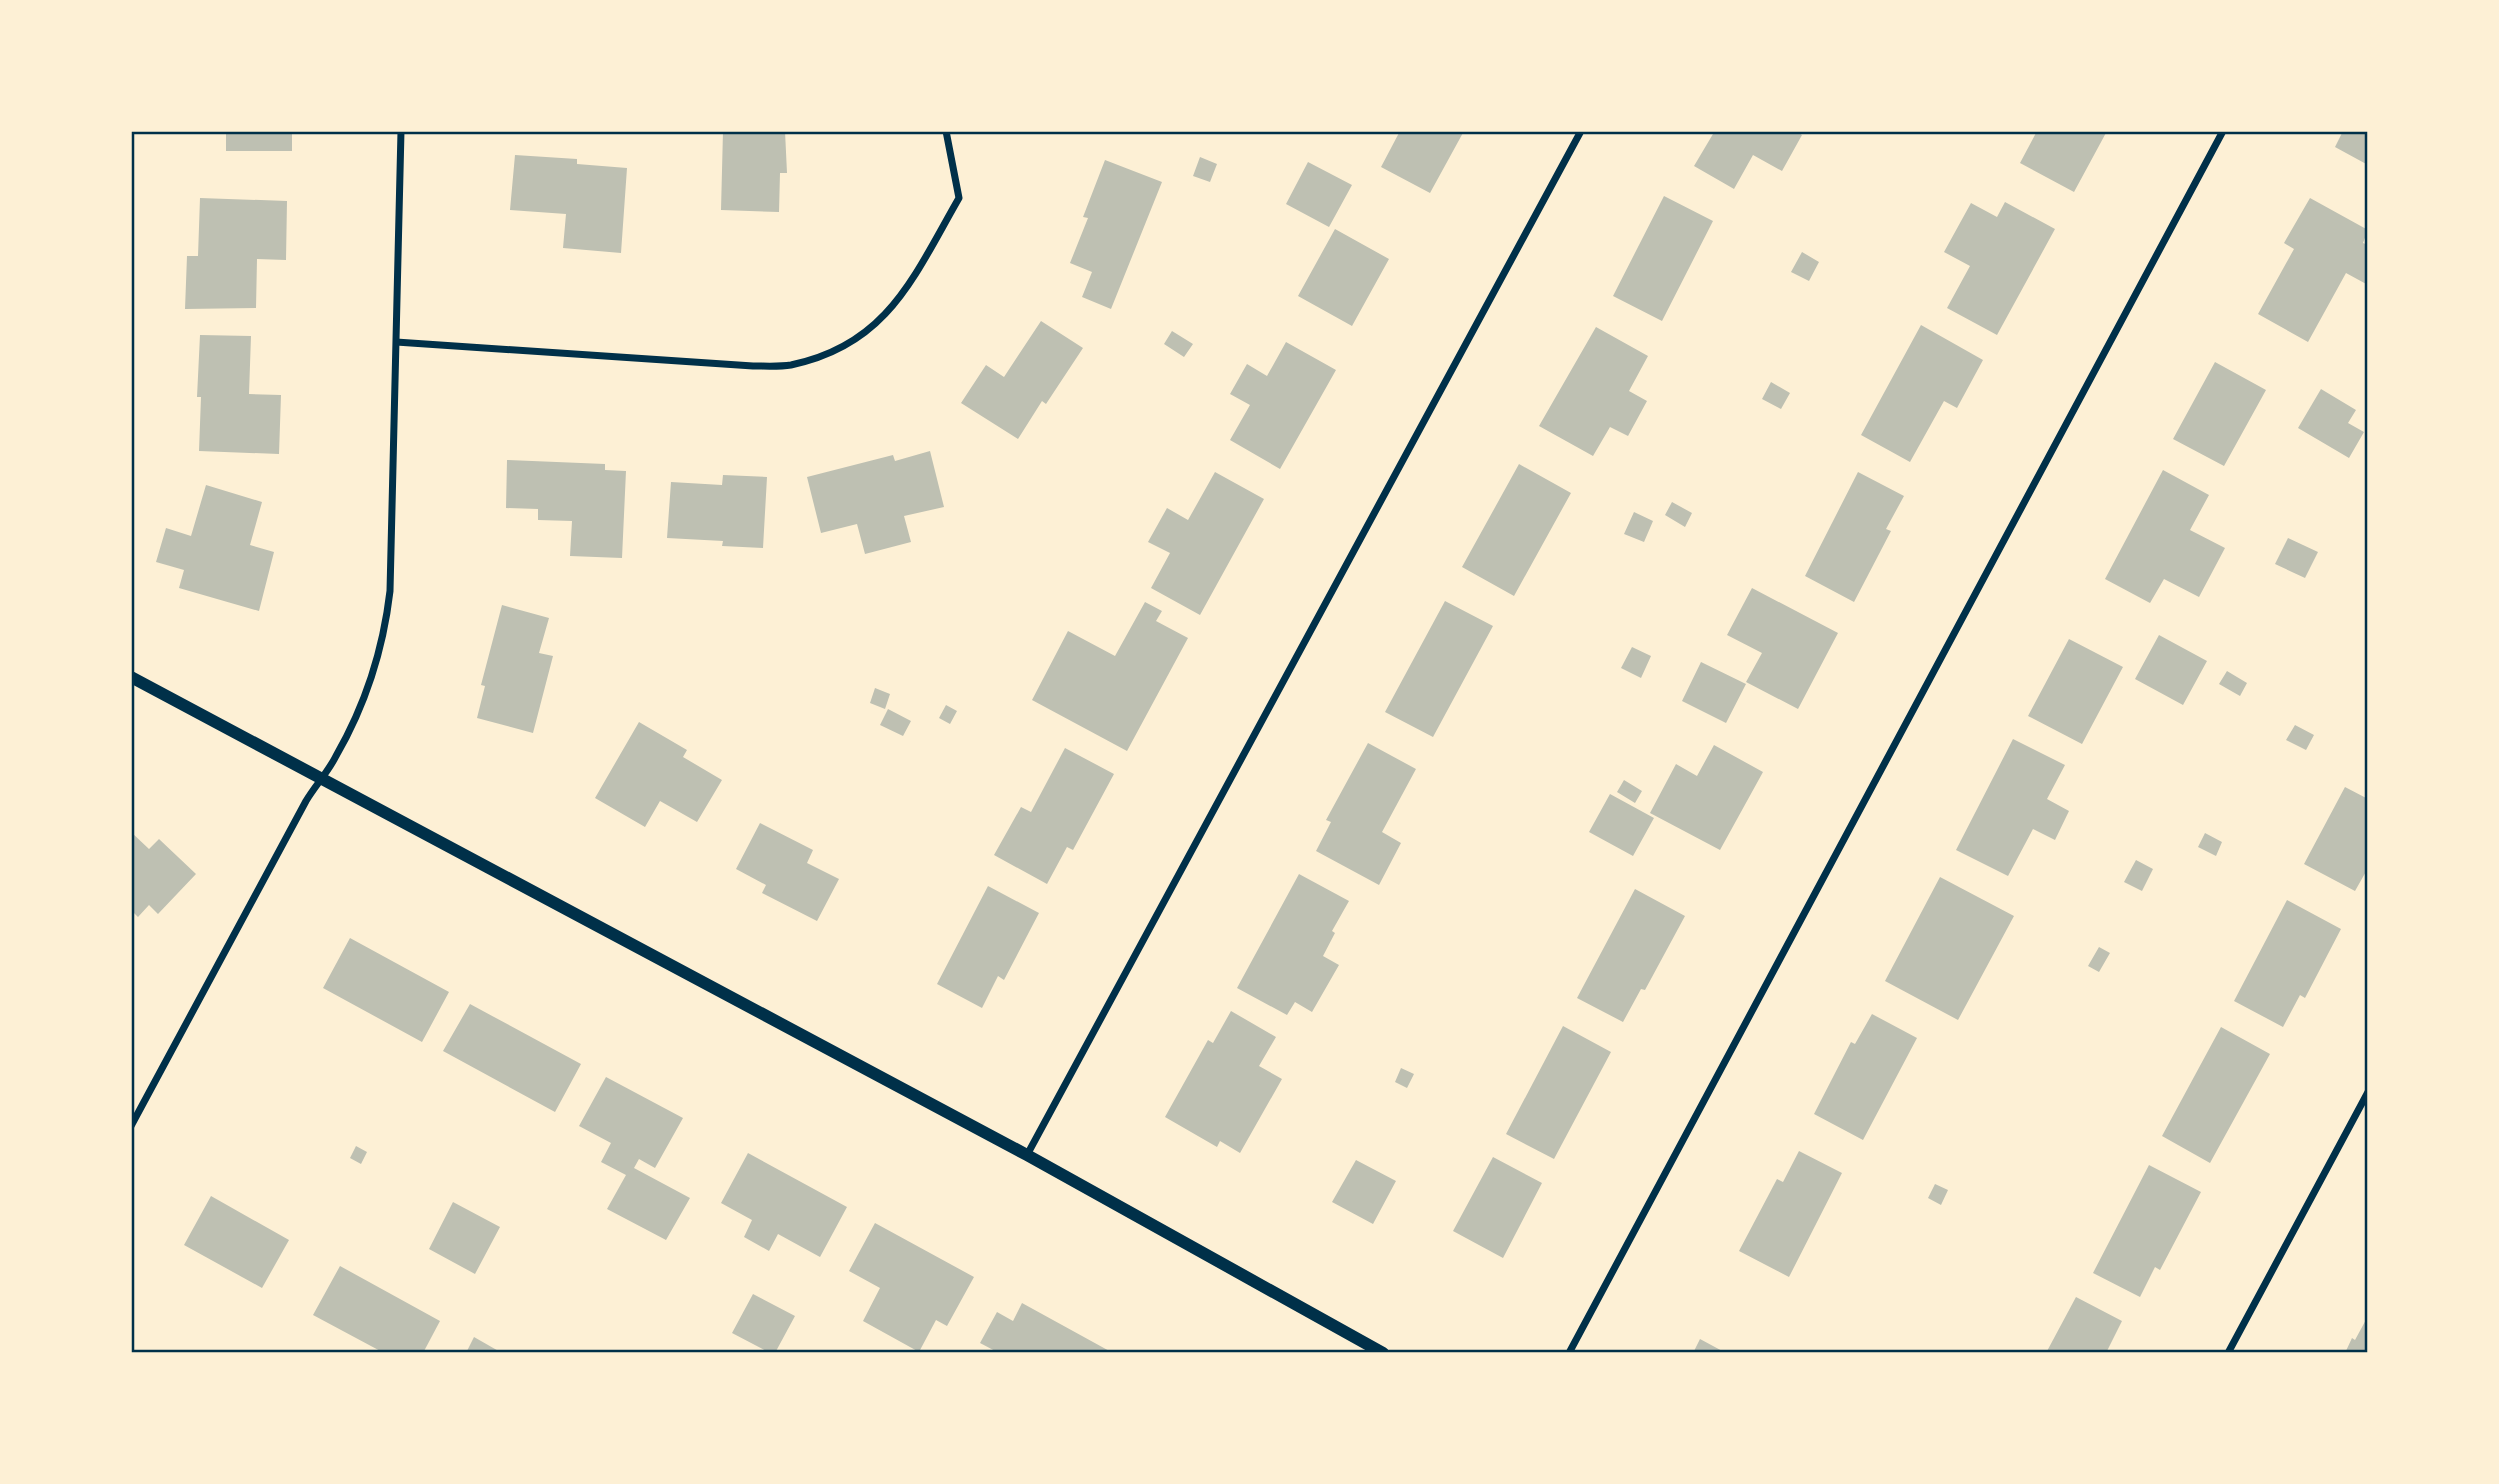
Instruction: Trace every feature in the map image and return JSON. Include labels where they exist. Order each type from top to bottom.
[{"type":"street","points":[[131,1126],[306,801],[335,759],[364,702],[373,675],[390,591],[401,131]]},
{"type":"street","points":[[396,342],[753,366],[789,365],[827,355],[861,336],[892,309],[959,198],[946,131]]},
{"type":"street","points":[[1027,1155],[1581,131]]},
{"type":"street","points":[[1569,1353],[2223,131]]},
{"type":"street","points":[[131,677],[1027,1155],[1383,1353]]},
{"type":"street","points":[[2228,1353],[2368,1092]]},
{"type":"building","points":[[226,131],[292,131],[292,151],[226,151]]},
{"type":"building","points":[[723,131],[785,131],[787,173],[780,173],[779,212],[721,210]]},
{"type":"building","points":[[1400,131],[1464,131],[1430,193],[1381,167]]},
{"type":"building","points":[[1708,131],[1796,131],[1802,135],[1782,171],[1753,155],[1734,189],[1694,166],[1713,134]]},
{"type":"building","points":[[2037,131],[2107,131],[2074,192],[2020,163]]},
{"type":"building","points":[[2343,131],[2368,131],[2368,165],[2335,147]]},
{"type":"building","points":[[515,155],[577,159],[577,164],[627,168],[621,253],[563,248],[566,214],[510,210]]},
{"type":"building","points":[[1200,157],[1217,164],[1210,182],[1193,176]]},
{"type":"building","points":[[1105,160],[1162,182],[1111,309],[1082,297],[1092,272],[1070,263],[1088,218],[1083,217]]},
{"type":"building","points":[[1308,162],[1352,185],[1329,227],[1286,204]]},
{"type":"building","points":[[1664,196],[1713,221],[1662,321],[1613,296]]},
{"type":"building","points":[[200,198],[287,201],[286,260],[257,259],[256,308],[185,309],[187,256],[198,256]]},
{"type":"building","points":[[2310,198],[2368,230],[2363,243],[2368,245],[2368,285],[2346,273],[2308,342],[2258,314],[2294,249],[2284,243]]},
{"type":"building","points":[[2005,202],[2055,229],[1997,335],[1947,308],[1970,266],[1944,252],[1971,203],[1997,217]]},
{"type":"building","points":[[1335,229],[1389,259],[1352,326],[1298,296]]},
{"type":"building","points":[[1802,252],[1819,262],[1809,281],[1791,272]]},
{"type":"building","points":[[1041,321],[1083,348],[1046,404],[1042,401],[1018,439],[961,403],[986,365],[1004,377]]},
{"type":"building","points":[[1921,325],[1983,360],[1957,408],[1944,401],[1910,462],[1861,435]]},
{"type":"building","points":[[1596,327],[1648,356],[1629,391],[1647,401],[1628,436],[1610,427],[1593,456],[1539,426]]},
{"type":"building","points":[[1172,331],[1193,344],[1184,357],[1164,344]]},
{"type":"building","points":[[200,335],[251,336],[249,394],[281,395],[279,454],[199,451],[201,397],[197,397]]},
{"type":"building","points":[[1286,342],[1336,370],[1280,469],[1230,440],[1250,405],[1230,394],[1247,364],[1267,376]]},
{"type":"building","points":[[2215,362],[2266,390],[2224,466],[2173,439]]},
{"type":"building","points":[[1771,382],[1790,393],[1781,409],[1762,399]]},
{"type":"building","points":[[2321,389],[2356,410],[2348,423],[2364,432],[2349,458],[2298,428]]},
{"type":"building","points":[[930,451],[944,507],[904,516],[911,542],[865,554],[857,524],[821,533],[807,477],[893,455],[895,461]]},
{"type":"building","points":[[507,460],[605,464],[605,470],[626,471],[622,558],[570,556],[572,521],[538,520],[538,509],[506,508]]},
{"type":"building","points":[[1519,464],[1571,493],[1514,596],[1462,567]]},
{"type":"building","points":[[2163,470],[2209,495],[2190,530],[2225,548],[2199,597],[2164,579],[2150,603],[2105,579]]},
{"type":"building","points":[[1215,472],[1264,499],[1200,615],[1151,588],[1170,553],[1148,542],[1167,508],[1188,520]]},
{"type":"building","points":[[1858,472],[1904,496],[1886,529],[1891,531],[1854,602],[1805,576]]},
{"type":"building","points":[[723,475],[767,477],[763,548],[722,546],[723,541],[667,538],[671,482],[722,485]]},
{"type":"building","points":[[206,485],[262,502],[250,545],[274,552],[259,611],[179,588],[184,570],[156,562],[166,528],[191,536]]},
{"type":"building","points":[[1672,502],[1692,513],[1685,527],[1665,515]]},
{"type":"building","points":[[1634,512],[1653,521],[1644,542],[1624,534]]},
{"type":"building","points":[[2288,538],[2318,552],[2305,578],[2275,564]]},
{"type":"building","points":[[1752,588],[1838,633],[1798,709],[1746,682],[1762,653],[1727,635]]},
{"type":"building","points":[[1445,601],[1493,626],[1433,737],[1385,712]]},
{"type":"building","points":[[1145,602],[1162,611],[1156,621],[1188,638],[1127,751],[1032,700],[1068,631],[1115,656]]},
{"type":"building","points":[[502,605],[549,618],[539,653],[553,656],[533,733],[477,718],[485,686],[481,685]]},
{"type":"building","points":[[2159,635],[2207,661],[2183,705],[2135,679]]},
{"type":"building","points":[[2069,639],[2123,667],[2082,744],[2028,716]]},
{"type":"building","points":[[1632,647],[1651,656],[1641,678],[1621,668]]},
{"type":"building","points":[[1701,662],[1746,684],[1726,723],[1682,701]]},
{"type":"building","points":[[2227,671],[2247,683],[2240,696],[2219,684]]},
{"type":"building","points":[[875,688],[890,694],[885,709],[870,703]]},
{"type":"building","points":[[946,705],[957,711],[950,724],[939,718]]},
{"type":"building","points":[[888,709],[911,721],[903,736],[880,725]]},
{"type":"building","points":[[639,722],[687,750],[683,757],[722,780],[697,822],[660,801],[645,827],[595,798]]},
{"type":"building","points":[[2295,725],[2314,735],[2306,750],[2286,740]]},
{"type":"building","points":[[2013,739],[2065,765],[2047,799],[2069,811],[2055,840],[2033,829],[2008,876],[1956,850]]},
{"type":"building","points":[[1368,743],[1416,769],[1382,832],[1401,843],[1379,885],[1316,851],[1331,822],[1326,820]]},
{"type":"building","points":[[1714,745],[1763,772],[1720,850],[1650,813],[1676,764],[1697,776]]},
{"type":"building","points":[[1065,748],[1114,774],[1073,850],[1067,847],[1047,884],[994,855],[1021,807],[1031,812]]},
{"type":"building","points":[[1624,780],[1642,791],[1635,803],[1617,792]]},
{"type":"building","points":[[2345,787],[2368,799],[2368,868],[2355,891],[2304,864]]},
{"type":"building","points":[[1610,794],[1654,818],[1633,856],[1589,832]]},
{"type":"building","points":[[760,823],[813,850],[807,863],[839,879],[817,921],[762,893],[766,885],[736,869]]},
{"type":"building","points":[[131,832],[149,849],[159,839],[196,874],[158,914],[149,905],[138,917],[131,910]]},
{"type":"building","points":[[2205,833],[2222,842],[2216,856],[2198,847]]},
{"type":"building","points":[[2136,860],[2153,869],[2142,891],[2124,882]]},
{"type":"building","points":[[1299,874],[1349,901],[1332,931],[1335,933],[1323,956],[1339,965],[1312,1012],[1295,1002],[1287,1015],[1237,988]]},
{"type":"building","points":[[1940,877],[2014,916],[1958,1020],[1885,981]]},
{"type":"building","points":[[988,886],[1039,913],[1004,980],[998,976],[982,1008],[937,984]]},
{"type":"building","points":[[1635,889],[1685,916],[1645,990],[1641,989],[1623,1022],[1577,998]]},
{"type":"building","points":[[2287,900],[2341,929],[2305,998],[2300,995],[2283,1027],[2234,1001]]},
{"type":"building","points":[[350,938],[449,992],[422,1042],[323,988]]},
{"type":"building","points":[[2099,947],[2110,953],[2099,972],[2088,966]]},
{"type":"building","points":[[470,1004],[581,1064],[555,1112],[443,1051]]},
{"type":"building","points":[[1231,1011],[1276,1037],[1259,1066],[1282,1079],[1240,1153],[1220,1141],[1217,1147],[1165,1117],[1208,1040],[1213,1043]]},
{"type":"building","points":[[1872,1014],[1917,1038],[1863,1140],[1814,1114],[1851,1042],[1855,1044]]},
{"type":"building","points":[[1563,1026],[1611,1052],[1554,1159],[1506,1134]]},
{"type":"building","points":[[2221,1027],[2270,1054],[2210,1163],[2162,1136]]},
{"type":"building","points":[[1401,1068],[1414,1074],[1407,1088],[1395,1082]]},
{"type":"building","points":[[606,1077],[683,1118],[655,1168],[639,1159],[634,1168],[690,1198],[666,1240],[607,1209],[626,1175],[601,1162],[611,1143],[579,1126]]},
{"type":"building","points":[[356,1146],[367,1152],[361,1164],[350,1158]]},
{"type":"building","points":[[1799,1151],[1842,1173],[1789,1277],[1739,1251],[1777,1179],[1783,1182]]},
{"type":"building","points":[[748,1153],[847,1207],[820,1257],[778,1234],[769,1251],[744,1237],[752,1220],[721,1203]]},
{"type":"building","points":[[1493,1157],[1542,1183],[1503,1258],[1453,1231]]},
{"type":"building","points":[[1356,1160],[1396,1181],[1373,1224],[1332,1202]]},
{"type":"building","points":[[2149,1165],[2201,1192],[2160,1270],[2155,1267],[2140,1297],[2093,1273]]},
{"type":"building","points":[[1935,1184],[1948,1190],[1941,1205],[1928,1198]]},
{"type":"building","points":[[211,1196],[289,1240],[262,1288],[184,1245]]},
{"type":"building","points":[[453,1202],[500,1227],[475,1274],[429,1249]]},
{"type":"building","points":[[875,1223],[974,1277],[947,1326],[936,1320],[919,1352],[863,1321],[880,1288],[849,1271]]},
{"type":"building","points":[[340,1266],[440,1321],[423,1353],[384,1353],[313,1315]]},
{"type":"building","points":[[753,1294],[795,1316],[775,1353],[770,1353],[732,1333]]},
{"type":"building","points":[[2076,1297],[2122,1321],[2106,1353],[2046,1353]]},
{"type":"building","points":[[1022,1303],[1113,1353],[999,1353],[980,1343],[997,1312],[1013,1321]]},
{"type":"building","points":[[2368,1316],[2368,1353],[2345,1353],[2352,1338],[2355,1340]]},
{"type":"building","points":[[474,1337],[502,1353],[466,1353]]},
{"type":"building","points":[[1700,1339],[1726,1353],[1693,1353]]}]
